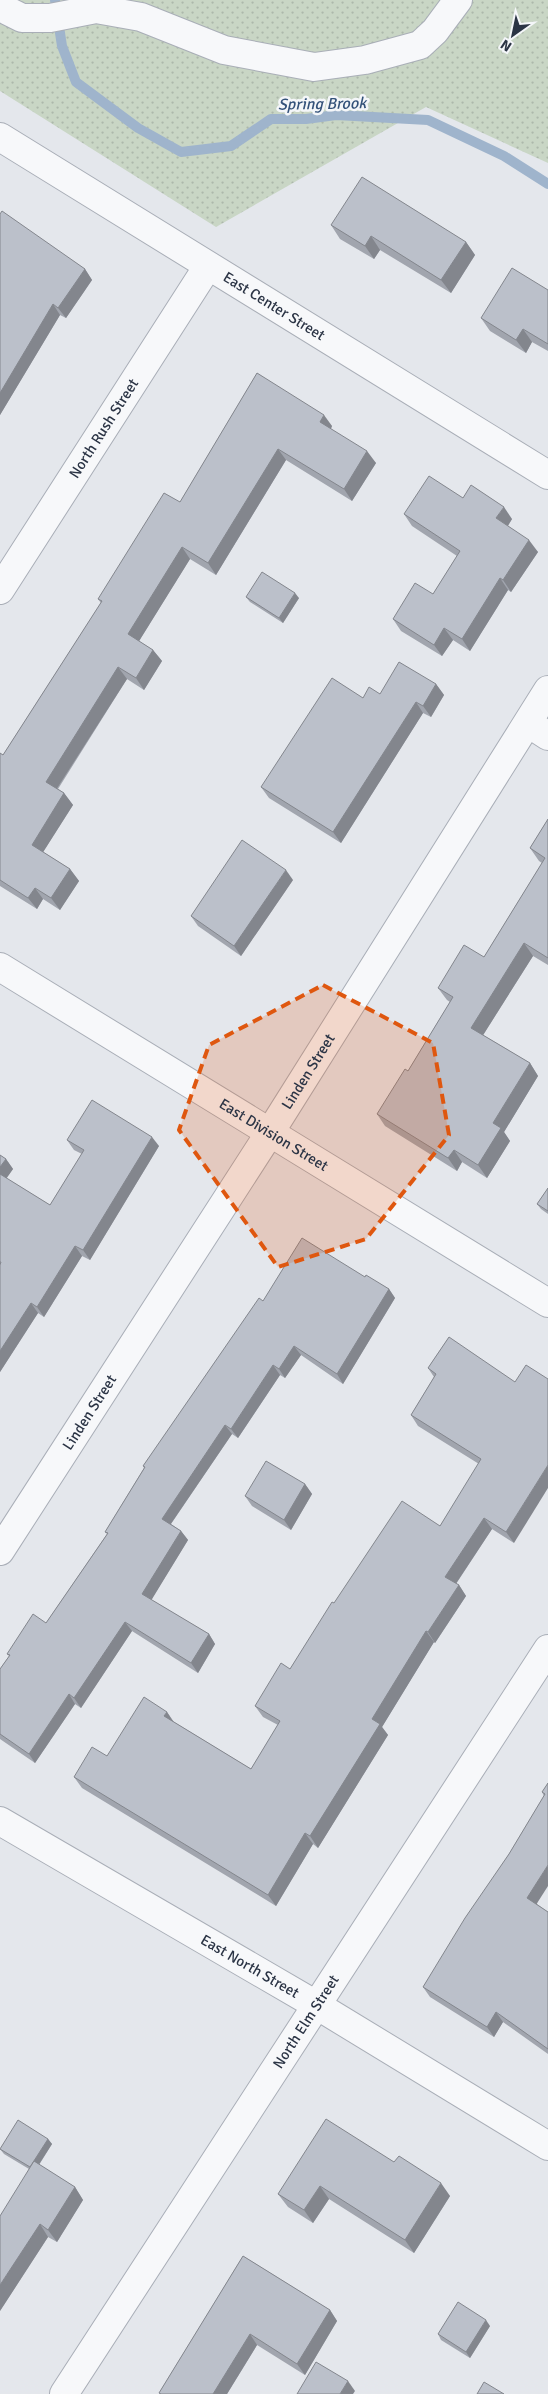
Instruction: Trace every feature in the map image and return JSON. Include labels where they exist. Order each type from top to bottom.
[{"type":"street","points":[[0,3],[22,18],[50,18],[96,10],[141,17],[224,50],[314,67],[365,60],[420,46],[435,32],[458,0]]},
{"type":"street","name":"East Center Street","points":[[0,137],[548,475]]},
{"type":"street","name":"North Rush Street","points":[[0,590],[208,266]]},
{"type":"street","name":"Linden Street","points":[[0,1551],[269,1134],[538,730],[548,690]]},
{"type":"street","name":"East Division Street","points":[[0,967],[269,1134],[548,1303]]},
{"type":"street","name":"North Elm Street","points":[[64,2394],[318,2006],[548,1649]]},
{"type":"street","name":"East North Street","points":[[0,1821],[318,2006],[548,2146]]},
{"type":"highlighted area","points":[[323,985],[433,1043],[449,1135],[366,1239],[278,1267],[179,1130],[209,1045]]},
{"type":"green space","points":[[0,0],[548,0],[548,163],[426,107],[216,227],[0,91]]},
{"type":"building","points":[[362,177],[466,242],[441,280],[371,236],[365,246],[331,225]]},
{"type":"building","points":[[2,211],[85,269],[58,308],[53,304],[0,393],[0,214]]},
{"type":"building","points":[[512,268],[548,290],[548,344],[523,329],[516,340],[481,318]]},
{"type":"building","points":[[257,373],[324,415],[320,422],[367,451],[344,489],[278,449],[208,563],[182,547],[128,634],[153,650],[136,678],[118,667],[46,782],[64,793],[32,845],[70,869],[51,898],[35,888],[28,898],[0,880],[0,753],[3,755],[102,601],[98,599],[164,493],[180,502]]},
{"type":"building","points":[[429,476],[463,498],[471,485],[504,507],[496,518],[529,540],[503,580],[500,578],[462,639],[444,628],[434,645],[393,619],[415,583],[433,594],[460,551],[404,514]]},
{"type":"building","points":[[262,572],[295,593],[279,618],[246,597]]},
{"type":"building","points":[[399,662],[436,684],[423,706],[416,702],[333,832],[261,787],[332,678],[363,698],[369,687],[380,694]]},
{"type":"building","points":[[548,819],[548,958],[524,943],[471,1028],[530,1063],[493,1123],[501,1128],[478,1165],[454,1150],[448,1158],[377,1114],[405,1069],[408,1071],[453,997],[438,988],[464,945],[484,957],[545,858],[530,848]]},
{"type":"building","points":[[242,840],[286,870],[234,946],[191,916]]},
{"type":"building","points":[[92,1100],[152,1137],[83,1250],[75,1246],[37,1307],[31,1303],[0,1351],[0,1174],[50,1205],[84,1150],[67,1140]]},
{"type":"building","points":[[0,1155],[6,1159],[0,1167]]},
{"type":"building","points":[[548,1188],[548,1211],[537,1204]]},
{"type":"building","points":[[302,1238],[365,1277],[366,1275],[389,1289],[337,1374],[294,1346],[279,1369],[273,1365],[231,1429],[225,1425],[162,1519],[181,1531],[142,1594],[209,1634],[191,1663],[125,1622],[74,1698],[69,1694],[29,1754],[0,1734],[0,1669],[10,1655],[7,1654],[33,1614],[46,1623],[108,1533],[105,1532],[145,1467],[143,1466],[259,1298],[263,1301]]},
{"type":"building","points":[[449,1337],[515,1382],[526,1365],[548,1379],[548,1465],[506,1532],[484,1518],[445,1577],[459,1585],[428,1632],[426,1631],[372,1719],[380,1724],[310,1836],[305,1833],[268,1895],[74,1777],[92,1747],[107,1756],[144,1697],[167,1712],[164,1716],[251,1769],[280,1721],[255,1706],[281,1663],[290,1669],[332,1602],[334,1603],[402,1501],[440,1526],[481,1459],[411,1415],[436,1374],[428,1368]]},
{"type":"building","points":[[266,1461],[305,1484],[284,1520],[245,1496]]},
{"type":"building","points":[[548,1783],[548,1865],[527,1898],[548,1912],[548,2049],[496,2012],[487,2027],[423,1987],[465,1918],[509,1854],[545,1794],[542,1792]]},
{"type":"building","points":[[326,2119],[394,2162],[399,2156],[441,2183],[405,2240],[320,2186],[304,2210],[278,2194]]},
{"type":"building","points":[[18,2120],[48,2139],[30,2167],[0,2149]]},
{"type":"building","points":[[34,2161],[75,2187],[48,2230],[40,2224],[0,2285],[0,2216]]},
{"type":"building","points":[[243,2256],[330,2310],[297,2364],[250,2334],[213,2394],[159,2393]]},
{"type":"building","points":[[458,2302],[486,2320],[466,2352],[438,2334]]},
{"type":"building","points":[[316,2362],[348,2381],[340,2394],[297,2394]]},
{"type":"building","points":[[484,2382],[504,2394],[477,2394]]},
{"type":"waterway","name":"Spring Brook","points":[[55,0],[62,46],[76,82],[138,128],[181,152],[231,146],[271,119],[306,119],[336,115],[428,120],[504,156],[548,184]]}]
